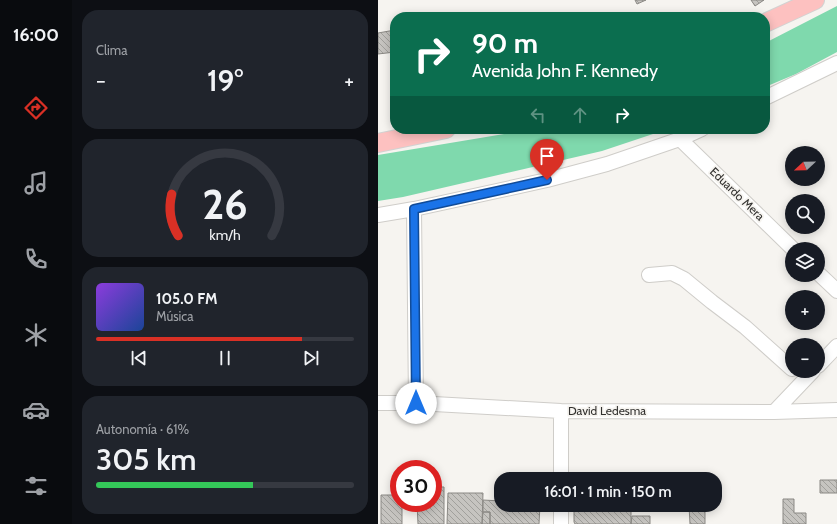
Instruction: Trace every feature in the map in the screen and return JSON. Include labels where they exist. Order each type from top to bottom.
[{"type":"main road","points":[[770,21],[815,0]]},
{"type":"main road","points":[[378,143],[422,134]]},
{"type":"street","points":[[770,96],[837,63]]},
{"type":"street","points":[[378,215],[414,209],[554,178],[608,164],[691,134]]},
{"type":"street","name":"Eduardo Mera","points":[[680,139],[786,242]]},
{"type":"street","points":[[414,209],[416,403]]},
{"type":"street","points":[[649,274],[672,273],[684,278],[745,327],[785,363]]},
{"type":"street","points":[[825,280],[837,291]]},
{"type":"street","points":[[825,359],[837,346]]},
{"type":"street","points":[[774,412],[801,378]]},
{"type":"street","name":"David Ledesma","points":[[378,403],[416,403],[561,411],[774,412],[837,410]]},
{"type":"street","points":[[561,411],[561,472]]},
{"type":"street","points":[[561,512],[561,524]]},
{"type":"green space","points":[[837,6],[837,52],[796,74],[770,85],[770,40]]},
{"type":"green space","points":[[504,134],[653,134],[602,151],[403,197],[378,201],[378,155]]},
{"type":"building","points":[[635,0],[646,0],[637,4]]},
{"type":"building","points":[[751,0],[764,0],[755,6]]},
{"type":"building","points":[[390,31],[390,53],[378,54],[378,33]]},
{"type":"building","points":[[820,480],[837,480],[837,493],[820,493]]},
{"type":"building","points":[[442,487],[444,487],[444,524],[418,524],[417,512],[442,512]]},
{"type":"building","points":[[448,493],[483,493],[482,524],[447,524]]},
{"type":"building","points":[[381,495],[390,495],[390,512],[402,512],[402,524],[381,524]]},
{"type":"building","points":[[783,499],[794,499],[794,513],[806,513],[806,524],[783,524]]},
{"type":"building","points":[[483,500],[494,501],[494,512],[540,512],[539,524],[490,524],[490,512],[483,512]]},
{"type":"building","points":[[483,512],[490,512],[490,524],[482,524]]},
{"type":"building","points":[[574,512],[631,512],[631,524],[575,524]]},
{"type":"building","points":[[689,512],[705,512],[705,524],[690,524]]},
{"type":"building","points":[[632,516],[650,516],[650,524],[631,524]]},
{"type":"route","points":[[416,403],[414,209],[547,180]]}]
